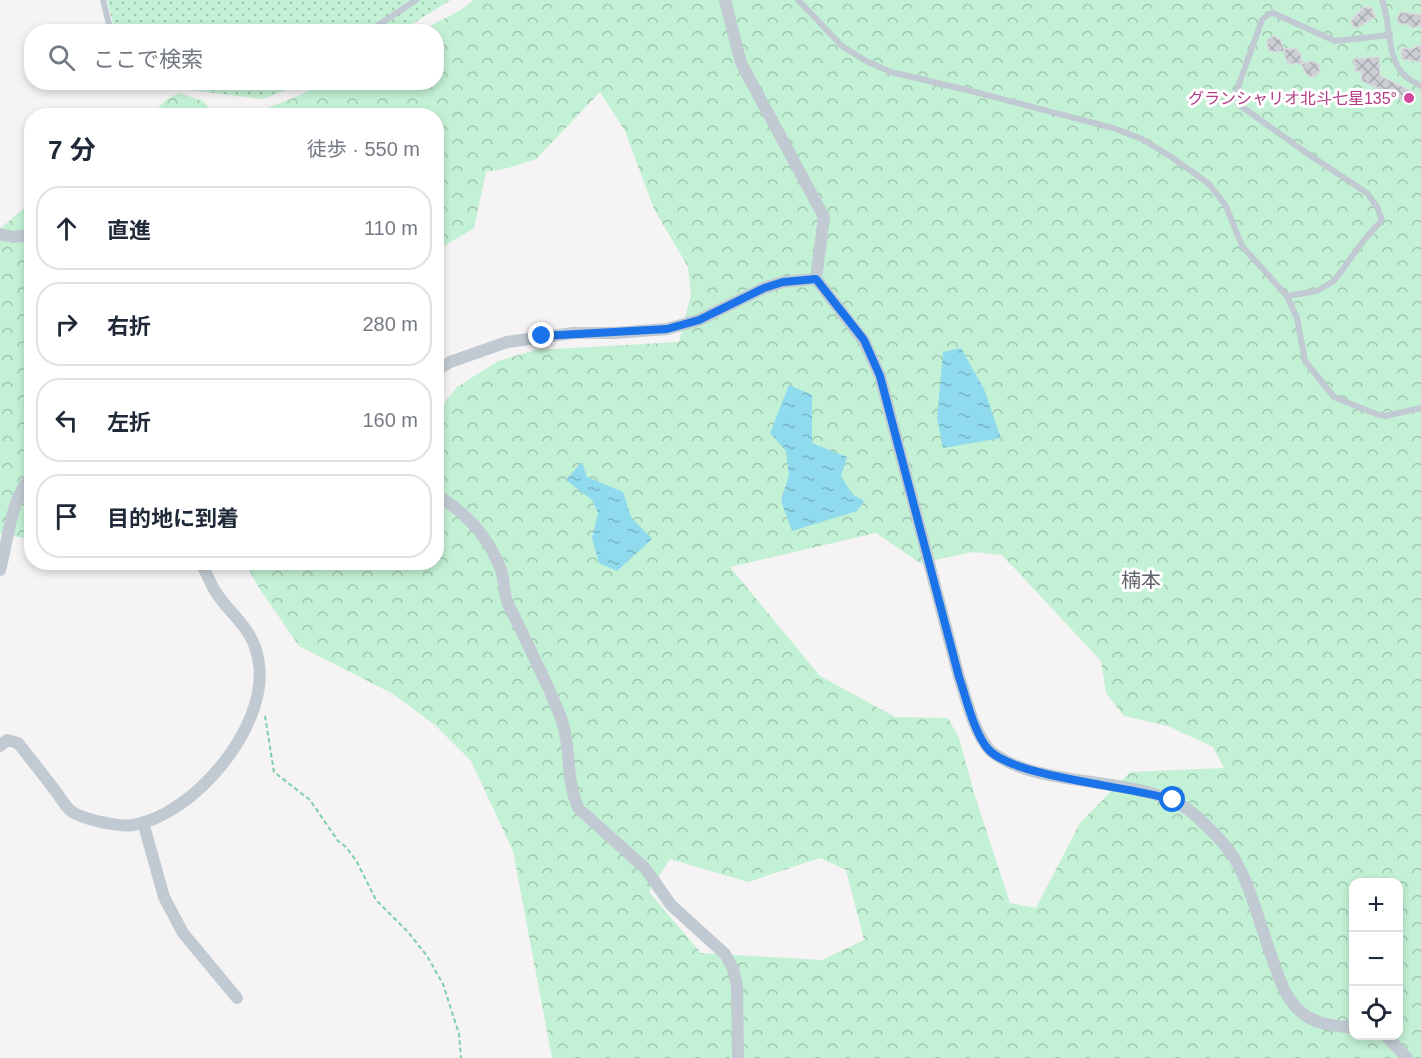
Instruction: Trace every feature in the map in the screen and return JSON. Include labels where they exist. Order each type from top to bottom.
[{"type":"street","points":[[726,0],[741,63],[824,217],[816,279],[864,340],[880,376],[959,677],[973,719],[988,749],[1015,765],[1045,774],[1155,794],[1173,800],[1193,813],[1217,835],[1233,857],[1248,890],[1282,987],[1294,1005],[1303,1014],[1320,1023],[1349,1027]]},
{"type":"street","points":[[0,234],[13,237],[24,236]]},
{"type":"street","points":[[444,367],[450,362],[507,342],[573,333],[667,329],[699,320],[764,288],[783,282],[816,279]]},
{"type":"street","points":[[0,570],[16,504],[24,486]]},
{"type":"street","points":[[444,499],[454,505],[470,520],[502,572],[506,600],[534,655],[565,728],[571,786],[579,809],[645,868],[671,905],[725,954],[733,969],[736,986],[738,1058]]},
{"type":"street","points":[[0,746],[7,740],[18,742],[71,811],[89,819],[119,826],[143,822],[176,806],[207,781],[222,765],[240,739],[255,711],[260,688],[260,667],[257,650],[243,623],[215,592],[205,570]]},
{"type":"street","points":[[143,822],[164,897],[183,933],[237,998]]},
{"type":"street","points":[[1391,1040],[1407,1058]]},
{"type":"lane","points":[[103,0],[109,24]]},
{"type":"lane","points":[[380,24],[416,0]]},
{"type":"lane","points":[[798,0],[842,46],[866,61],[891,72],[1113,128],[1142,139],[1170,156],[1209,184],[1226,206],[1242,246],[1287,296],[1297,318],[1305,361],[1334,397],[1385,416],[1421,408]]},
{"type":"lane","points":[[1382,0],[1386,9],[1395,63],[1406,77],[1421,86]]},
{"type":"lane","points":[[1287,296],[1317,291],[1334,281],[1382,220],[1377,207],[1367,193],[1238,104],[1235,95],[1262,20],[1273,13],[1335,41],[1390,35]]},
{"type":"path","points":[[263,710],[274,772],[310,800],[338,841],[346,847],[357,862],[376,900],[408,932],[427,956],[443,984],[459,1034],[461,1058]]},
{"type":"green space","points":[[107,0],[451,0],[412,24],[113,24]]},
{"type":"green space","points":[[474,0],[1421,0],[1421,1058],[552,1058],[513,851],[471,761],[436,726],[393,694],[299,646],[249,570],[444,570],[444,403],[457,387],[498,361],[536,350],[679,342],[691,295],[688,267],[654,209],[625,131],[600,92],[536,159],[486,172],[474,228],[444,246],[444,108],[267,108],[310,90],[444,90],[444,24],[434,24],[461,10]],"holes":[[[876,533],[920,563],[973,552],[1002,555],[1101,661],[1106,693],[1124,716],[1168,726],[1213,747],[1224,768],[1130,772],[1080,823],[1036,908],[1010,903],[975,796],[959,738],[948,718],[895,717],[820,676],[730,567]],[[820,858],[846,870],[864,940],[822,960],[701,953],[649,892],[670,859],[748,882]]]},
{"type":"green space","points":[[190,90],[286,90],[263,99]]},
{"type":"green space","points":[[179,93],[203,101],[209,108],[158,108],[166,100]]},
{"type":"green space","points":[[24,208],[24,538],[0,534],[0,229]]},
{"type":"water","points":[[961,348],[984,389],[1001,438],[943,448],[937,418],[943,352]]},
{"type":"water","points":[[789,385],[812,395],[812,443],[847,457],[841,476],[852,494],[864,501],[857,511],[792,531],[781,501],[789,475],[786,451],[770,433]]},
{"type":"water","points":[[582,462],[587,477],[623,492],[631,517],[652,539],[617,571],[599,563],[592,538],[598,513],[592,500],[566,480]]},
{"type":"building","points":[[1363,8],[1372,8],[1375,17],[1357,28],[1353,26],[1351,21]]},
{"type":"building","points":[[1400,12],[1421,15],[1421,25],[1413,28],[1407,24],[1400,24],[1397,19]]},
{"type":"building","points":[[1273,36],[1280,39],[1284,49],[1296,49],[1303,63],[1289,64],[1284,51],[1272,52],[1268,49],[1267,40]]},
{"type":"building","points":[[1421,45],[1421,62],[1403,59],[1401,53],[1403,48],[1411,49]]},
{"type":"building","points":[[1379,57],[1380,76],[1414,92],[1409,103],[1362,81],[1361,71],[1355,71],[1354,59]]},
{"type":"building","points":[[1313,61],[1319,65],[1320,70],[1316,76],[1311,77],[1307,75],[1301,64]]},
{"type":"place","name":"グランシャリオ北斗七星135°","points":[[1409,98]]},
{"type":"district","name":"楠本","points":[[1141,580]]},
{"type":"route","points":[[542,336],[667,329],[699,320],[764,288],[783,282],[816,279],[864,340],[880,376],[959,677],[973,719],[988,749],[1015,765],[1045,774],[1155,794],[1173,800]]}]
